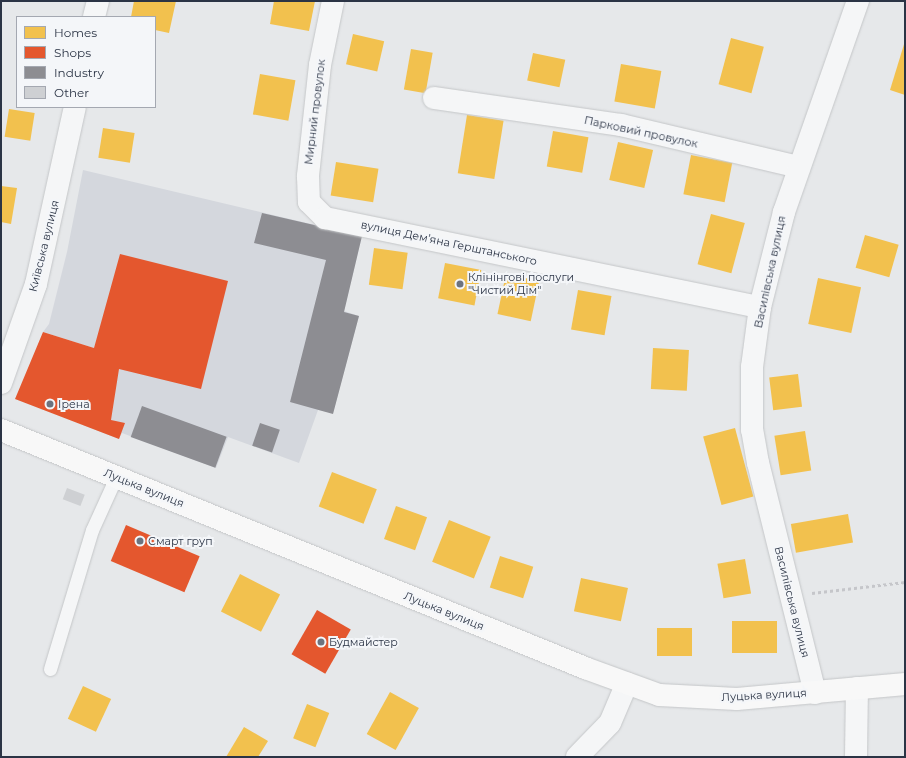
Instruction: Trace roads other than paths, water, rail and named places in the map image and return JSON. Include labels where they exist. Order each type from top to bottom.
[{"type":"main road","name":"Луцька вулиця","points":[[1,430],[627,683],[667,695],[737,699],[905,684]]},
{"type":"street","points":[[94,16],[98,1]]},
{"type":"street","name":"Мирний провулок","points":[[325,218],[309,202],[308,176],[320,65],[333,1]]},
{"type":"street","name":"Василівська вулиця","points":[[815,693],[752,430],[752,367],[760,307],[784,212],[798,167],[858,1]]},
{"type":"street","name":"Парковий провулок","points":[[434,98],[622,125],[798,167]]},
{"type":"street","name":"Київська вулиця","points":[[1,382],[36,284],[75,108]]},
{"type":"street","name":"вулиця Демʼяна Герштанського","points":[[325,218],[760,307]]},
{"type":"street","points":[[578,757],[610,723],[627,683]]},
{"type":"street","points":[[856,757],[857,688]]},
{"type":"lane","points":[[50,670],[92,530],[116,477]]},
{"type":"place","name":"Клінінгові послуги \"Чистий Дім\"","points":[[460,284]]},
{"type":"place","name":"Ірена","points":[[50,404]]},
{"type":"place","name":"Смарт груп","points":[[140,541]]},
{"type":"place","name":"Будмайстер","points":[[321,642]]}]
